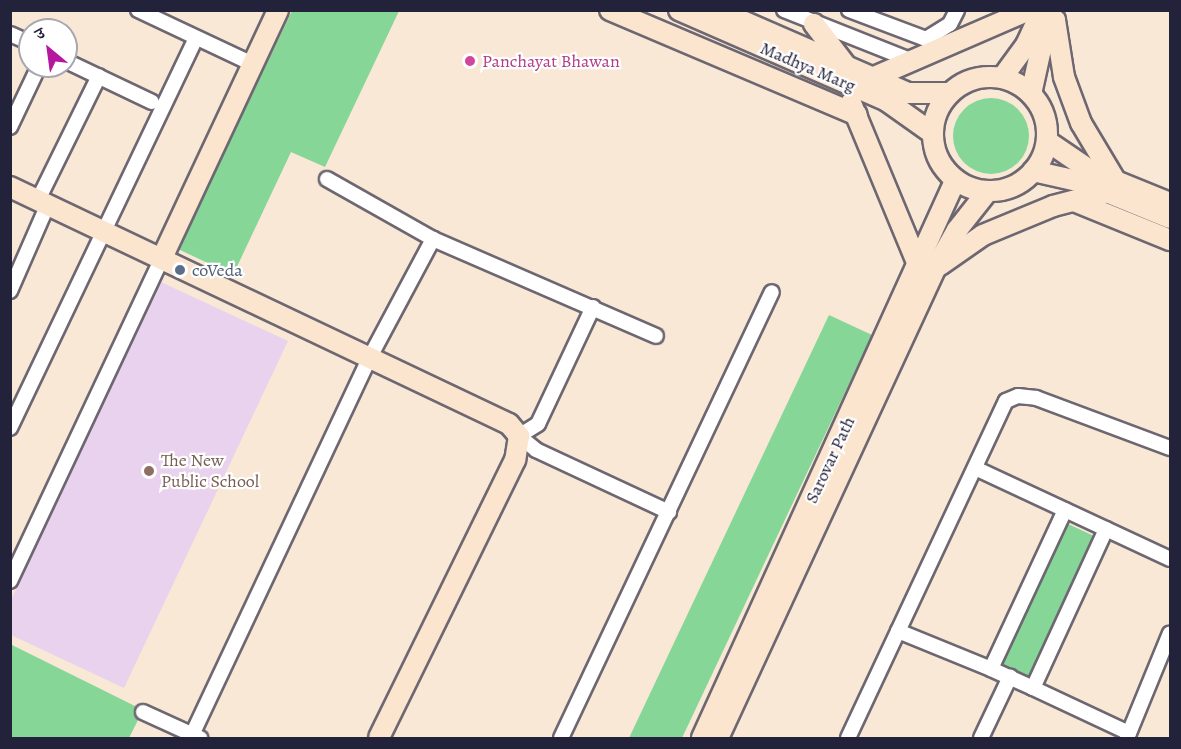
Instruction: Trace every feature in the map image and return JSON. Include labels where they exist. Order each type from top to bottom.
[{"type":"main road","points":[[162,258],[278,10]]},
{"type":"main road","points":[[610,10],[857,115]]},
{"type":"main road","name":"Madhya Marg","points":[[679,10],[753,44],[845,76],[872,78],[908,93],[950,93]]},
{"type":"main road","name":"Madhya Marg","points":[[717,10],[845,76],[887,101],[932,133]]},
{"type":"main road","points":[[872,78],[1029,10]]},
{"type":"main road","points":[[1002,78],[1052,14]]},
{"type":"main road","points":[[1031,94],[1052,14]]},
{"type":"main road","points":[[1052,14],[1064,77],[1081,123],[1111,186]]},
{"type":"main road","points":[[814,24],[845,76],[857,115],[927,268],[983,235],[1111,186]]},
{"type":"main road","points":[[742,67],[753,44]]},
{"type":"main road","points":[[977,78],[1002,78],[1031,94],[1045,118],[1047,141],[1033,171],[1014,187],[987,192],[955,181],[941,166],[932,133],[937,112],[950,93],[977,78]]},
{"type":"main road","points":[[1047,141],[1111,186],[1170,218]]},
{"type":"main road","points":[[1033,171],[1111,186],[1170,203]]},
{"type":"main road","name":"Sarovar Path","points":[[718,738],[927,268],[955,181]]},
{"type":"main road","points":[[10,187],[509,424],[519,436],[515,460],[378,738]]},
{"type":"main road","name":"Sarovar Path","points":[[702,738],[927,268],[987,192]]},
{"type":"main road","points":[[1074,201],[1170,240]]},
{"type":"street","points":[[138,10],[253,64]]},
{"type":"street","points":[[784,10],[814,24],[913,61]]},
{"type":"street","points":[[849,10],[926,39],[950,24],[957,10]]},
{"type":"street","points":[[10,428],[102,230],[196,38]]},
{"type":"street","points":[[78,66],[152,102]]},
{"type":"street","points":[[10,291],[43,202],[99,76]]},
{"type":"street","points":[[10,127],[15,107],[32,78]]},
{"type":"street","points":[[327,179],[433,238],[656,336]]},
{"type":"street","points":[[142,712],[196,737],[370,357],[433,238]]},
{"type":"street","points":[[10,581],[162,258]]},
{"type":"street","points":[[561,738],[772,292]]},
{"type":"street","points":[[593,307],[538,424],[519,436],[536,450],[669,512]]},
{"type":"street","points":[[848,738],[1006,401],[1018,396],[1036,398],[1170,448]]},
{"type":"street","points":[[975,468],[1170,559]]},
{"type":"street","points":[[991,669],[1065,510]]},
{"type":"street","points":[[1033,688],[1106,529]]},
{"type":"street","points":[[898,631],[1010,677],[1128,736],[1170,633]]},
{"type":"street","points":[[981,738],[1010,677]]},
{"type":"shaded area","name":"The New Public School","points":[[161,282],[288,341],[124,688],[11,635],[11,600]]},
{"type":"green space","points":[[292,11],[399,11],[325,167],[291,152],[233,275],[178,249]]},
{"type":"green space","points":[[991,98],[1006,101],[1018,109],[1026,121],[1029,136],[1026,151],[1018,163],[1006,171],[991,174],[976,171],[964,163],[956,151],[953,136],[956,121],[964,109],[976,101]]},
{"type":"green space","points":[[829,315],[872,335],[682,738],[629,738]]},
{"type":"green space","points":[[1066,523],[1096,537],[1030,680],[1000,666]]},
{"type":"green space","points":[[10,644],[143,710],[129,738],[11,738]]},
{"type":"place","name":"Panchayat Bhawan","points":[[470,61]]},
{"type":"place","name":"coVeda","points":[[180,270]]},
{"type":"place","name":"The New Public School","points":[[149,471]]}]
